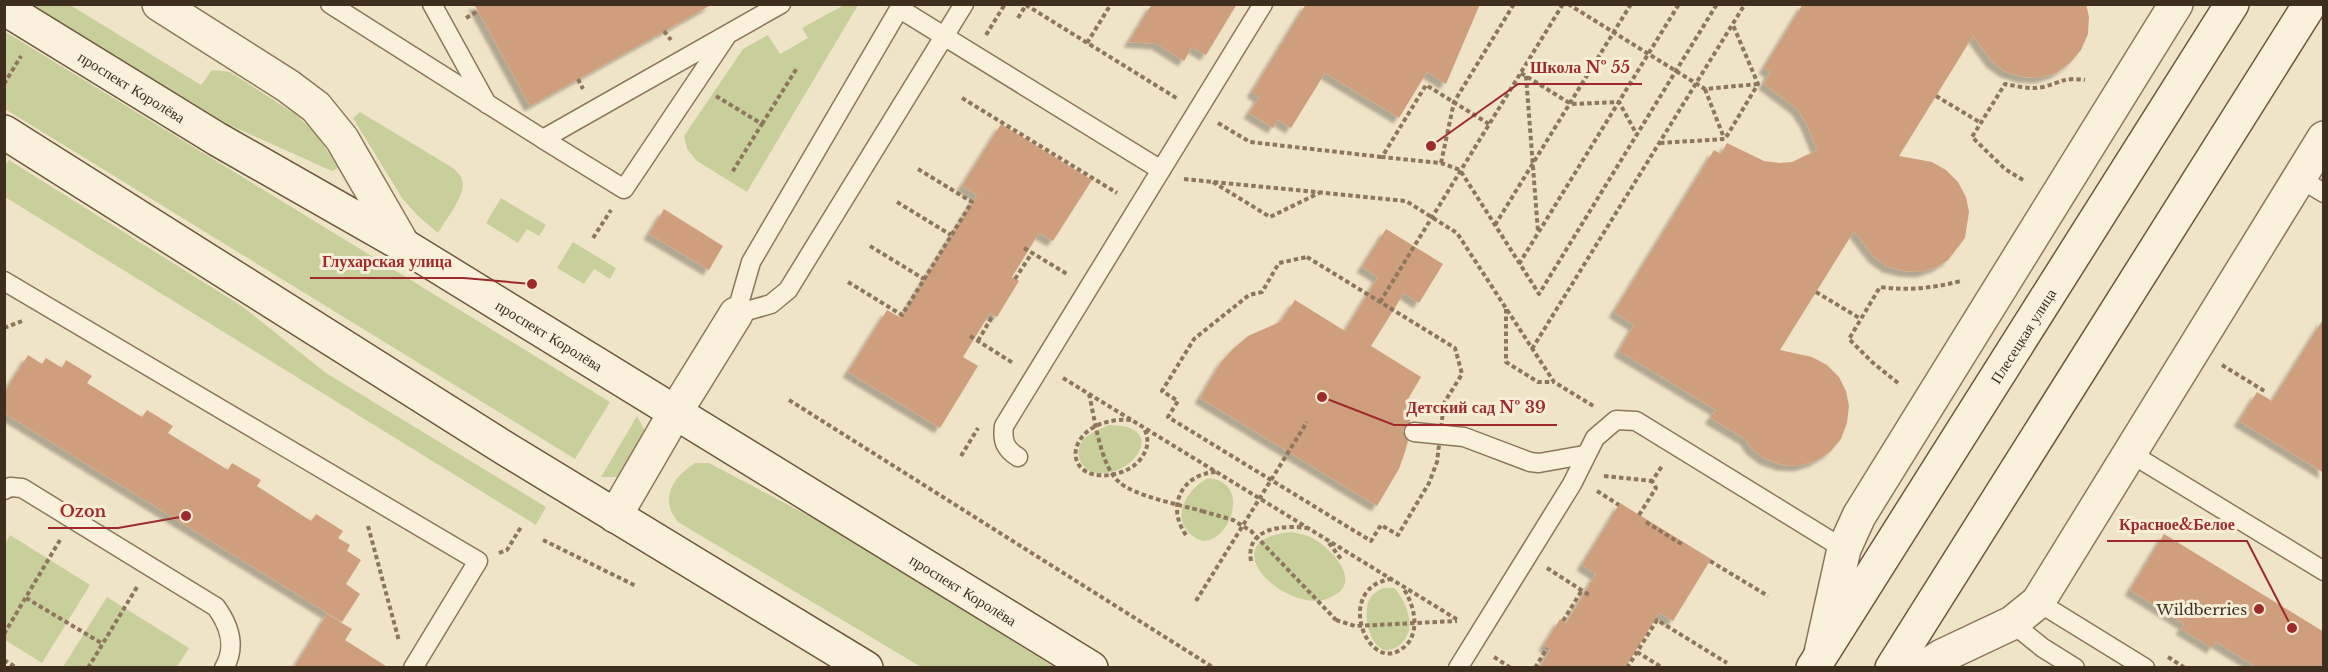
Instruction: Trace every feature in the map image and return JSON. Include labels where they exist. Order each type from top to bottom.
[{"type":"street","points":[[159,4],[288,86],[316,107],[342,139],[403,245]]},
{"type":"street","points":[[1816,662],[1844,549],[1859,516],[2176,4]]},
{"type":"street","name":"Плесецкая улица","points":[[1816,662],[2232,4]]},
{"type":"street","points":[[1892,668],[2310,4]]},
{"type":"street","name":"проспект Королёва","points":[[4,8],[217,139],[403,245],[1091,668]]},
{"type":"street","points":[[4,132],[257,290],[346,349],[866,668]]},
{"type":"street","points":[[1923,668],[1941,656],[2012,623],[2038,602],[2130,453],[2311,185],[2324,138]]},
{"type":"street","points":[[615,516],[736,314]]},
{"type":"lane","points":[[330,4],[624,189],[728,34]]},
{"type":"lane","points":[[432,4],[488,105]]},
{"type":"lane","points":[[543,139],[782,4]]},
{"type":"lane","points":[[736,314],[771,304],[788,290],[964,4]]},
{"type":"lane","points":[[1018,457],[1002,440],[1004,426],[1263,4]]},
{"type":"lane","points":[[736,314],[751,262],[901,7],[944,37],[1161,170]]},
{"type":"lane","points":[[4,281],[478,561],[413,668]]},
{"type":"lane","points":[[1458,668],[1572,484],[1584,455],[1595,438],[1616,420],[1636,421],[1844,549]]},
{"type":"lane","points":[[1414,432],[1464,437],[1530,462],[1539,463],[1584,455]]},
{"type":"lane","points":[[2130,453],[2324,571]]},
{"type":"lane","points":[[4,490],[22,488],[216,607],[228,623],[232,644],[224,668]]},
{"type":"lane","points":[[2038,602],[2145,668]]},
{"type":"lane","points":[[2012,623],[2043,648],[2075,668]]},
{"type":"path","points":[[974,55],[1005,4]]},
{"type":"path","points":[[1087,43],[1111,4]]},
{"type":"path","points":[[1441,163],[1454,102],[1514,4]]},
{"type":"path","points":[[1380,302],[1563,4]]},
{"type":"path","points":[[1568,4],[1705,89],[1725,139]]},
{"type":"path","points":[[1495,225],[1631,4]]},
{"type":"path","points":[[1520,264],[1679,4]]},
{"type":"path","points":[[1489,124],[1426,85],[1382,157],[1441,163],[1460,170],[1539,294],[1717,4]]},
{"type":"path","points":[[1532,349],[1745,4]]},
{"type":"path","points":[[1733,24],[1758,84]]},
{"type":"path","points":[[731,174],[797,68]]},
{"type":"path","points":[[1521,73],[1570,104],[1619,102]]},
{"type":"path","points":[[1526,76],[1538,233]]},
{"type":"path","points":[[2023,180],[2005,169],[1972,137],[2005,84],[2028,88],[2042,87],[2067,78],[2085,80]]},
{"type":"path","points":[[695,84],[762,124]]},
{"type":"path","points":[[1705,89],[1758,84]]},
{"type":"path","points":[[1725,139],[1758,84]]},
{"type":"path","points":[[1936,96],[1981,123]]},
{"type":"path","points":[[962,98],[1139,207]]},
{"type":"path","points":[[1619,102],[1636,135]]},
{"type":"path","points":[[1659,143],[1725,139]]},
{"type":"path","points":[[848,282],[902,315],[972,202],[918,169]]},
{"type":"path","points":[[1161,170],[1174,178],[1406,201],[1456,233],[1554,382],[1616,420]]},
{"type":"path","points":[[1212,182],[1270,217],[1320,193]]},
{"type":"path","points":[[593,238],[624,189]]},
{"type":"path","points":[[897,202],[951,235]]},
{"type":"path","points":[[870,246],[924,279]]},
{"type":"path","points":[[1024,248],[1071,277]]},
{"type":"path","points":[[1016,279],[1032,253]]},
{"type":"path","points":[[1307,257],[1380,302],[1455,348],[1462,374],[1444,403],[1437,462],[1429,483],[1398,535],[1381,525],[1371,541],[1168,417],[1178,401],[1162,391],[1194,339],[1249,295],[1262,292],[1280,263],[1307,257]]},
{"type":"path","points":[[1898,383],[1849,339],[1880,287],[1906,291],[1932,289],[1961,281]]},
{"type":"path","points":[[1816,292],[1861,318]]},
{"type":"path","points":[[1506,308],[1506,362],[1538,382],[1554,382]]},
{"type":"path","points":[[978,341],[993,315]]},
{"type":"path","points":[[970,336],[1017,365]]},
{"type":"path","points":[[2219,363],[2266,392]]},
{"type":"path","points":[[1042,364],[1459,621],[1362,626],[1344,624],[1336,620],[1243,524],[1133,490],[1113,475],[1107,465],[1089,393]]},
{"type":"path","points":[[789,400],[1214,668]]},
{"type":"path","points":[[1132,420],[1115,419],[1097,424],[1084,432],[1077,443],[1075,455],[1084,472],[1097,476],[1113,475],[1136,465],[1146,452],[1148,442],[1143,427]]},
{"type":"path","points":[[1196,601],[1306,422]]},
{"type":"path","points":[[961,456],[968,445]]},
{"type":"path","points":[[1652,481],[1674,445]]},
{"type":"path","points":[[1186,536],[1176,515],[1176,503],[1182,490],[1195,478],[1207,473],[1218,472]]},
{"type":"path","points":[[1598,475],[1652,481]]},
{"type":"path","points":[[1639,515],[1656,488],[1652,481]]},
{"type":"path","points":[[359,491],[400,645]]},
{"type":"path","points":[[4,634],[73,519]]},
{"type":"path","points":[[1646,522],[1683,545]]},
{"type":"path","points":[[1251,561],[1250,552],[1253,543],[1262,534],[1273,528],[1288,526],[1308,528]]},
{"type":"path","points":[[507,550],[521,527]]},
{"type":"path","points":[[1323,537],[1335,549],[1341,560]]},
{"type":"path","points":[[543,540],[636,586]]},
{"type":"path","points":[[1710,561],[1768,596]]},
{"type":"path","points":[[88,668],[150,566]]},
{"type":"path","points":[[1542,566],[1589,595]]},
{"type":"path","points":[[1392,579],[1380,581],[1369,588],[1362,600],[1359,612],[1367,639],[1375,650],[1384,655],[1394,654],[1406,646],[1412,636],[1414,624],[1412,607],[1401,585]]},
{"type":"path","points":[[1563,621],[1582,590]]},
{"type":"path","points":[[26,598],[103,644]]},
{"type":"path","points":[[1627,668],[1657,620],[1727,663]]},
{"type":"path","points":[[1534,668],[1547,648]]},
{"type":"path","points":[[1637,651],[1663,668]]},
{"type":"path","points":[[1488,653],[1511,668]]},
{"type":"path","points":[[4,660],[17,668]]},
{"type":"green space","points":[[32,5],[70,5],[201,85],[212,70],[230,72],[295,114],[316,133],[338,168],[332,171],[225,123]]},
{"type":"green space","points":[[844,5],[858,5],[747,192],[697,161],[687,149],[684,136],[743,49],[768,35],[780,54],[808,38],[802,28]]},
{"type":"green space","points":[[4,31],[610,402],[575,459],[5,109]]},
{"type":"green space","points":[[360,112],[453,168],[460,175],[463,185],[460,196],[438,233],[402,198],[353,118]]},
{"type":"green space","points":[[9,160],[243,307],[326,373],[546,507],[536,525],[5,197],[5,165]]},
{"type":"green space","points":[[501,198],[546,225],[539,236],[527,229],[518,243],[486,223]]},
{"type":"green space","points":[[573,242],[616,268],[610,279],[594,269],[584,284],[557,268]]},
{"type":"green space","points":[[637,416],[644,429],[645,443],[630,470],[616,477],[601,477]]},
{"type":"green space","points":[[1109,425],[1127,427],[1138,433],[1142,441],[1140,450],[1133,460],[1123,467],[1111,472],[1097,473],[1087,469],[1080,460],[1080,444],[1090,434]]},
{"type":"green space","points":[[695,463],[709,463],[834,529],[1054,667],[921,667],[678,522],[669,505],[671,490],[680,475]]},
{"type":"green space","points":[[1208,478],[1223,483],[1231,492],[1233,504],[1231,517],[1224,529],[1215,537],[1205,541],[1194,537],[1186,530],[1181,513],[1193,489]]},
{"type":"green space","points":[[1292,532],[1306,535],[1325,546],[1339,562],[1345,578],[1344,586],[1338,593],[1320,601],[1300,599],[1269,581],[1259,569],[1254,557],[1257,545],[1269,537]]},
{"type":"green space","points":[[10,535],[90,585],[42,663],[5,640],[5,543]]},
{"type":"green space","points":[[1383,588],[1394,588],[1403,601],[1409,617],[1408,633],[1404,640],[1397,647],[1389,650],[1379,647],[1374,642],[1367,620],[1369,600]]},
{"type":"green space","points":[[107,597],[189,648],[177,667],[63,667]]},
{"type":"building","points":[[474,4],[713,4],[530,106]]},
{"type":"building","points":[[1152,4],[1237,4],[1206,55],[1192,47],[1184,61],[1157,44],[1129,42]]},
{"type":"building","points":[[1306,4],[1480,4],[1446,84],[1427,72],[1399,118],[1325,73],[1291,128],[1278,120],[1273,128],[1249,113],[1259,97],[1252,92]]},
{"type":"building","points":[[1803,4],[2086,4],[2089,17],[2088,34],[2081,50],[2070,63],[2056,73],[2040,78],[2023,77],[2006,72],[1992,62],[1973,36],[1899,156],[1932,162],[1946,170],[1958,182],[1966,197],[1969,212],[1965,238],[1948,260],[1937,267],[1921,272],[1904,271],[1888,267],[1874,257],[1854,231],[1780,350],[1812,357],[1827,365],[1839,377],[1846,391],[1849,406],[1847,423],[1841,439],[1830,452],[1815,461],[1799,466],[1782,465],[1765,459],[1752,449],[1745,439],[1710,418],[1716,410],[1619,351],[1634,325],[1614,312],[1714,150],[1721,154],[1727,143],[1764,161],[1780,163],[1792,162],[1817,150],[1806,123],[1797,109],[1764,84],[1770,72],[1764,68]]},
{"type":"building","points":[[1001,124],[1092,180],[1053,241],[1039,233],[1012,277],[1019,281],[997,317],[990,313],[963,357],[978,366],[940,428],[848,372],[887,310],[901,318],[977,195],[962,186]]},
{"type":"building","points":[[664,209],[723,246],[709,270],[649,234]]},
{"type":"building","points":[[1386,229],[1443,264],[1419,303],[1404,293],[1371,346],[1421,377],[1408,399],[1410,422],[1403,431],[1408,441],[1405,452],[1399,469],[1377,506],[1200,398],[1222,361],[1234,348],[1248,336],[1280,322],[1295,300],[1345,331],[1378,277],[1362,267]]},
{"type":"building","points":[[2324,318],[2324,473],[2239,421],[2257,392],[2272,401]]},
{"type":"building","points":[[28,355],[42,364],[46,358],[62,368],[66,360],[92,376],[87,383],[142,417],[147,410],[173,426],[168,433],[228,470],[232,463],[261,480],[257,486],[311,521],[316,514],[343,531],[338,538],[350,545],[347,551],[361,560],[346,584],[360,594],[342,622],[4,413],[4,393]]},
{"type":"building","points":[[1620,503],[1711,559],[1673,621],[1659,613],[1625,668],[1539,668],[1550,650],[1544,645],[1560,619],[1566,623],[1596,574],[1582,565]]},
{"type":"building","points":[[2164,534],[2324,632],[2324,668],[2258,668],[2216,642],[2212,648],[2181,629],[2184,624],[2130,590]]},
{"type":"building","points":[[327,614],[352,629],[345,640],[389,668],[294,668]]},
{"type":"place","name":"Школа № 55","points":[[1431,146]]},
{"type":"place","name":"Глухарская улица","points":[[532,284]]},
{"type":"place","name":"Детский сад № 39","points":[[1322,397]]},
{"type":"place","name":"Ozon","points":[[186,516]]},
{"type":"place","name":"Wildberries","points":[[2259,609]]},
{"type":"place","name":"Красное&Белое","points":[[2292,628]]}]
